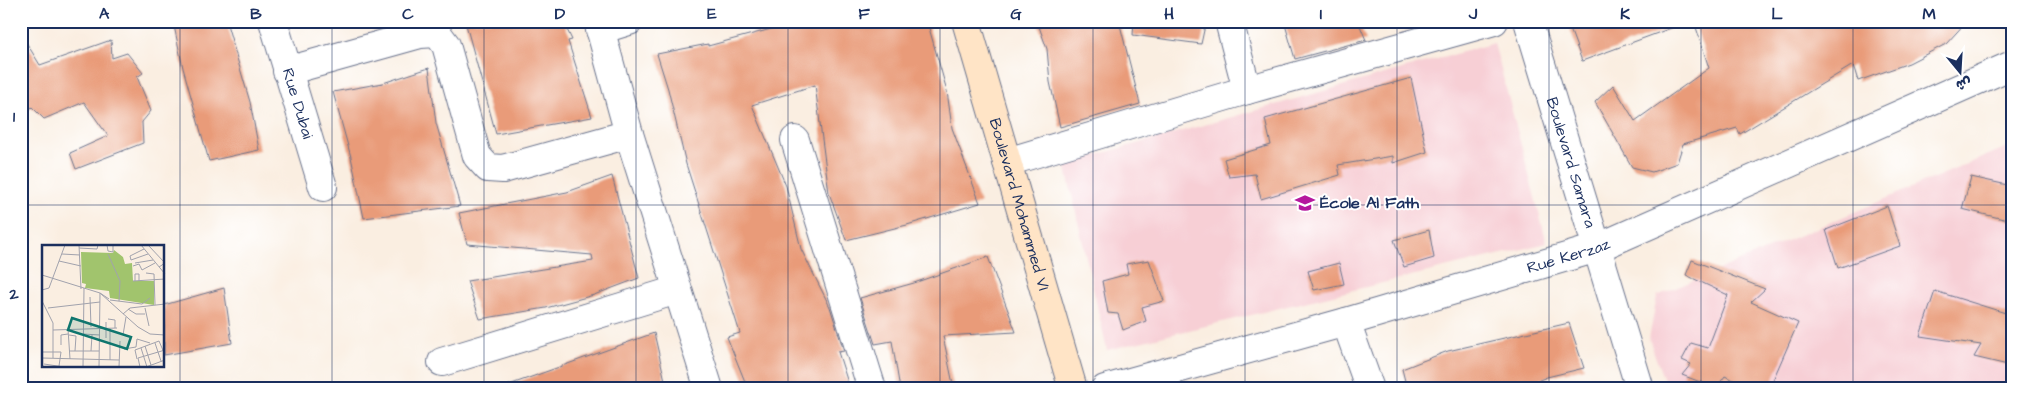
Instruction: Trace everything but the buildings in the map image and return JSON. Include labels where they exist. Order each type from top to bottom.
[{"type":"street","name":"Rue Dubai","points":[[273,21],[323,187]]},
{"type":"street","points":[[629,21],[599,25],[629,134],[709,389]]},
{"type":"street","name":"Boulevard Mohammed VI","points":[[966,21],[1073,389]]},
{"type":"street","points":[[1229,21],[1247,90]]},
{"type":"street","points":[[1007,162],[1247,90],[1494,21]]},
{"type":"street","name":"Boulevard Samara","points":[[1528,21],[1640,389]]},
{"type":"street","points":[[287,71],[420,34],[437,32],[446,45],[477,156],[488,168],[503,169],[629,134]]},
{"type":"street","name":"Rue Kerzaz","points":[[1106,389],[1346,322],[1597,248],[2012,65]]},
{"type":"street","points":[[795,140],[872,389]]},
{"type":"street","points":[[442,362],[677,290]]},
{"type":"street","points":[[1346,322],[1370,389]]},
{"type":"shaded area","name":"École Al Fath","points":[[1494,43],[1547,243],[1107,350],[1065,164]]},
{"type":"shaded area","points":[[2012,145],[2012,389],[1667,389],[1649,339],[1657,296]]},
{"type":"place","name":"École Al Fath","points":[[1305,203]]}]
